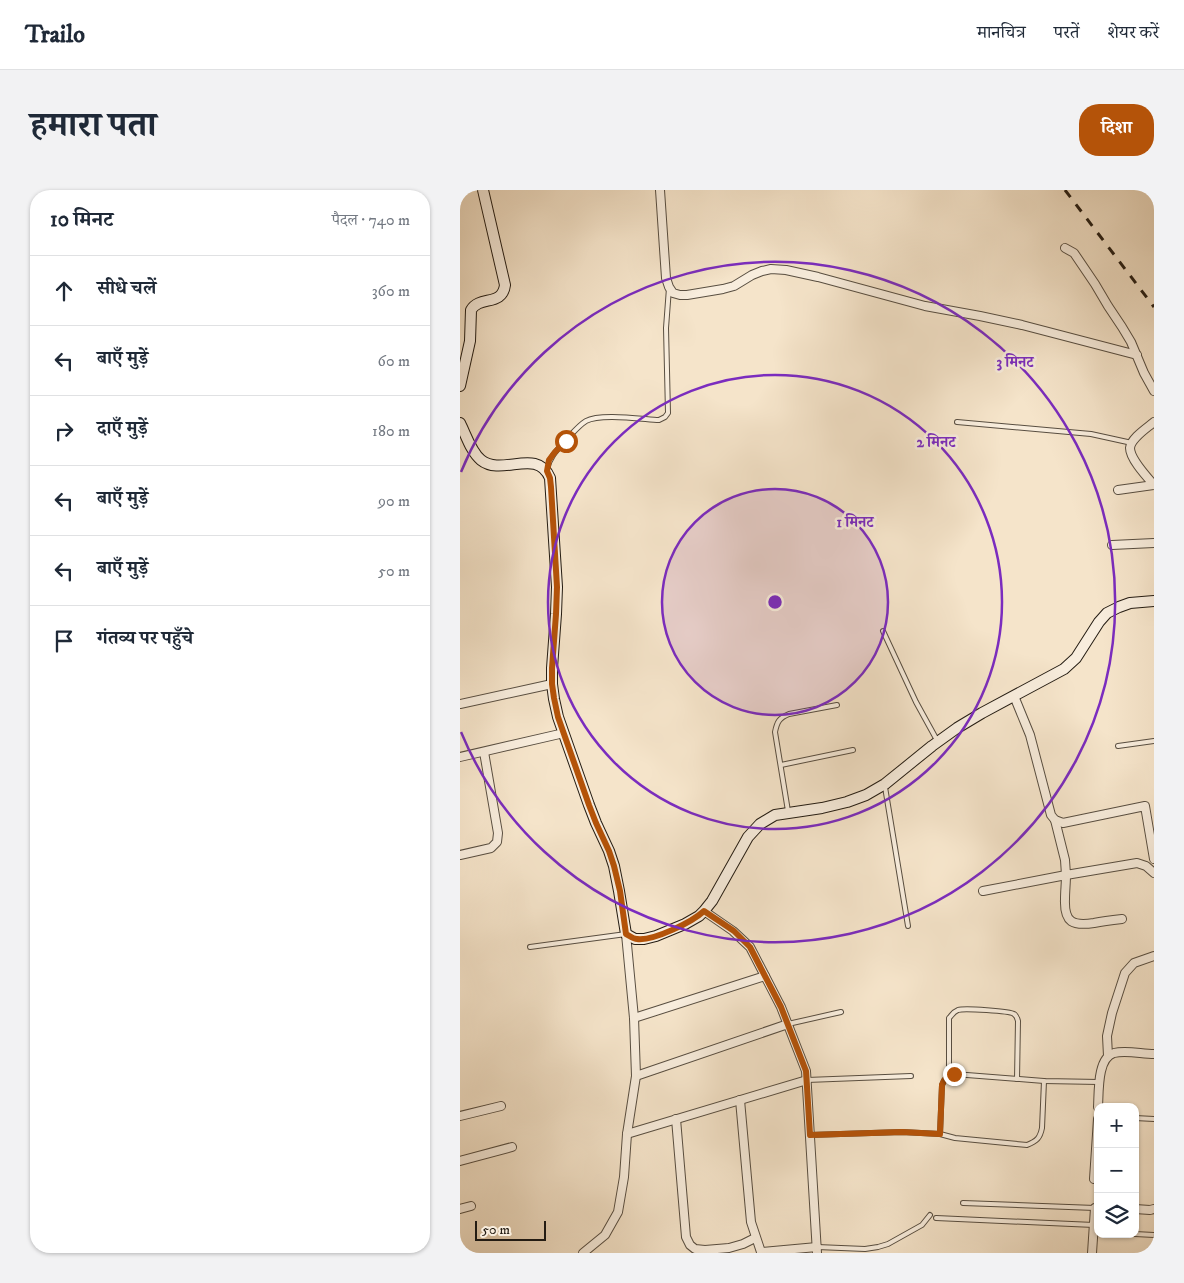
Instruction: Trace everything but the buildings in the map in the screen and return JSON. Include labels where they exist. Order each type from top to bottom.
[{"type":"street","points":[[460,386],[470,340],[471,310],[480,302],[492,300],[502,294],[506,285],[483,190]]},
{"type":"street","points":[[660,190],[666,278],[673,293],[680,295],[723,289],[734,286],[762,270],[786,270],[925,306],[1014,323],[1137,356]]},
{"type":"street","points":[[1065,248],[1074,253],[1122,327],[1154,391]]},
{"type":"street","points":[[1154,422],[1139,434],[1130,448],[1136,462],[1154,485]]},
{"type":"street","points":[[460,423],[475,453],[484,462],[500,466],[533,463],[541,465],[547,471],[550,478],[557,587],[552,684],[556,708],[592,814],[609,851],[620,891],[634,1018],[636,1076],[618,1212],[605,1235],[583,1253]]},
{"type":"street","points":[[1118,490],[1154,485]]},
{"type":"street","points":[[1112,545],[1154,543]]},
{"type":"street","points":[[626,934],[635,939],[644,939],[685,924],[704,911],[748,837],[760,824],[775,815],[847,802],[885,784],[957,728],[1064,669],[1076,658],[1107,613],[1130,603],[1154,601]]},
{"type":"street","points":[[460,704],[552,684]]},
{"type":"street","points":[[1014,696],[1030,735],[1051,816],[1056,820],[1063,823],[1154,804]]},
{"type":"street","points":[[460,757],[564,733]]},
{"type":"street","points":[[460,855],[491,848],[497,842],[498,833],[484,752]]},
{"type":"street","points":[[1145,806],[1154,860]]},
{"type":"street","points":[[1056,820],[1065,860],[1064,900],[1069,919],[1073,923],[1081,925],[1122,919]]},
{"type":"street","points":[[983,891],[1137,863],[1146,866],[1154,873]]},
{"type":"street","points":[[704,911],[734,931],[750,947],[781,1007],[806,1071],[817,1250],[761,1252],[751,1222],[740,1100]]},
{"type":"street","points":[[1108,1056],[1107,1036],[1112,1013],[1125,973],[1134,963],[1154,956]]},
{"type":"street","points":[[634,1018],[765,976]]},
{"type":"street","points":[[636,1076],[788,1024]]},
{"type":"street","points":[[1098,1103],[1103,1062],[1108,1056],[1116,1053],[1154,1054]]},
{"type":"street","points":[[627,1134],[807,1080]]},
{"type":"street","points":[[460,1116],[501,1106]]},
{"type":"street","points":[[676,1119],[686,1237],[690,1245],[695,1249],[705,1250],[729,1248],[755,1238]]},
{"type":"street","points":[[460,1161],[512,1147]]},
{"type":"street","points":[[460,1209],[471,1206]]},
{"type":"street","points":[[1139,1209],[1150,1210],[1154,1208]]},
{"type":"street","points":[[1092,1253],[1094,1238]]},
{"type":"lane","points":[[547,471],[549,460],[555,452],[587,420],[596,417],[659,420],[668,413],[666,328],[669,287]]},
{"type":"lane","points":[[957,422],[1091,434],[1132,443]]},
{"type":"lane","points":[[883,631],[916,702],[938,742]]},
{"type":"lane","points":[[788,813],[775,732],[777,723],[789,714],[837,705]]},
{"type":"lane","points":[[1118,746],[1154,741]]},
{"type":"lane","points":[[781,765],[853,750]]},
{"type":"lane","points":[[885,784],[908,926]]},
{"type":"lane","points":[[530,947],[626,934]]},
{"type":"lane","points":[[949,1075],[949,1018],[959,1010],[967,1009],[1010,1012],[1016,1016],[1018,1021],[1017,1079]]},
{"type":"lane","points":[[788,1024],[841,1012]]},
{"type":"lane","points":[[940,1134],[942,1085],[944,1079],[949,1075],[1044,1081],[1100,1082]]},
{"type":"lane","points":[[807,1080],[911,1076]]},
{"type":"lane","points":[[810,1135],[902,1132],[940,1134],[955,1138],[1028,1144],[1036,1142],[1040,1136],[1044,1081]]},
{"type":"lane","points":[[1139,1118],[1154,1119]]},
{"type":"lane","points":[[963,1203],[1094,1208]]},
{"type":"lane","points":[[817,1250],[865,1249],[888,1244],[922,1225],[930,1215]]},
{"type":"lane","points":[[936,1218],[1094,1226]]},
{"type":"lane","points":[[1139,1234],[1154,1235]]},
{"type":"railway","points":[[1065,190],[1154,307]]},
{"type":"route","points":[[566,441],[549,460],[547,471],[551,487],[557,587],[552,684],[558,717],[589,805],[614,866],[620,891],[626,934],[635,939],[656,936],[685,924],[704,911],[734,931],[750,947],[781,1007],[806,1071],[810,1135],[902,1132],[940,1134],[942,1085],[944,1079],[954,1074]]}]
